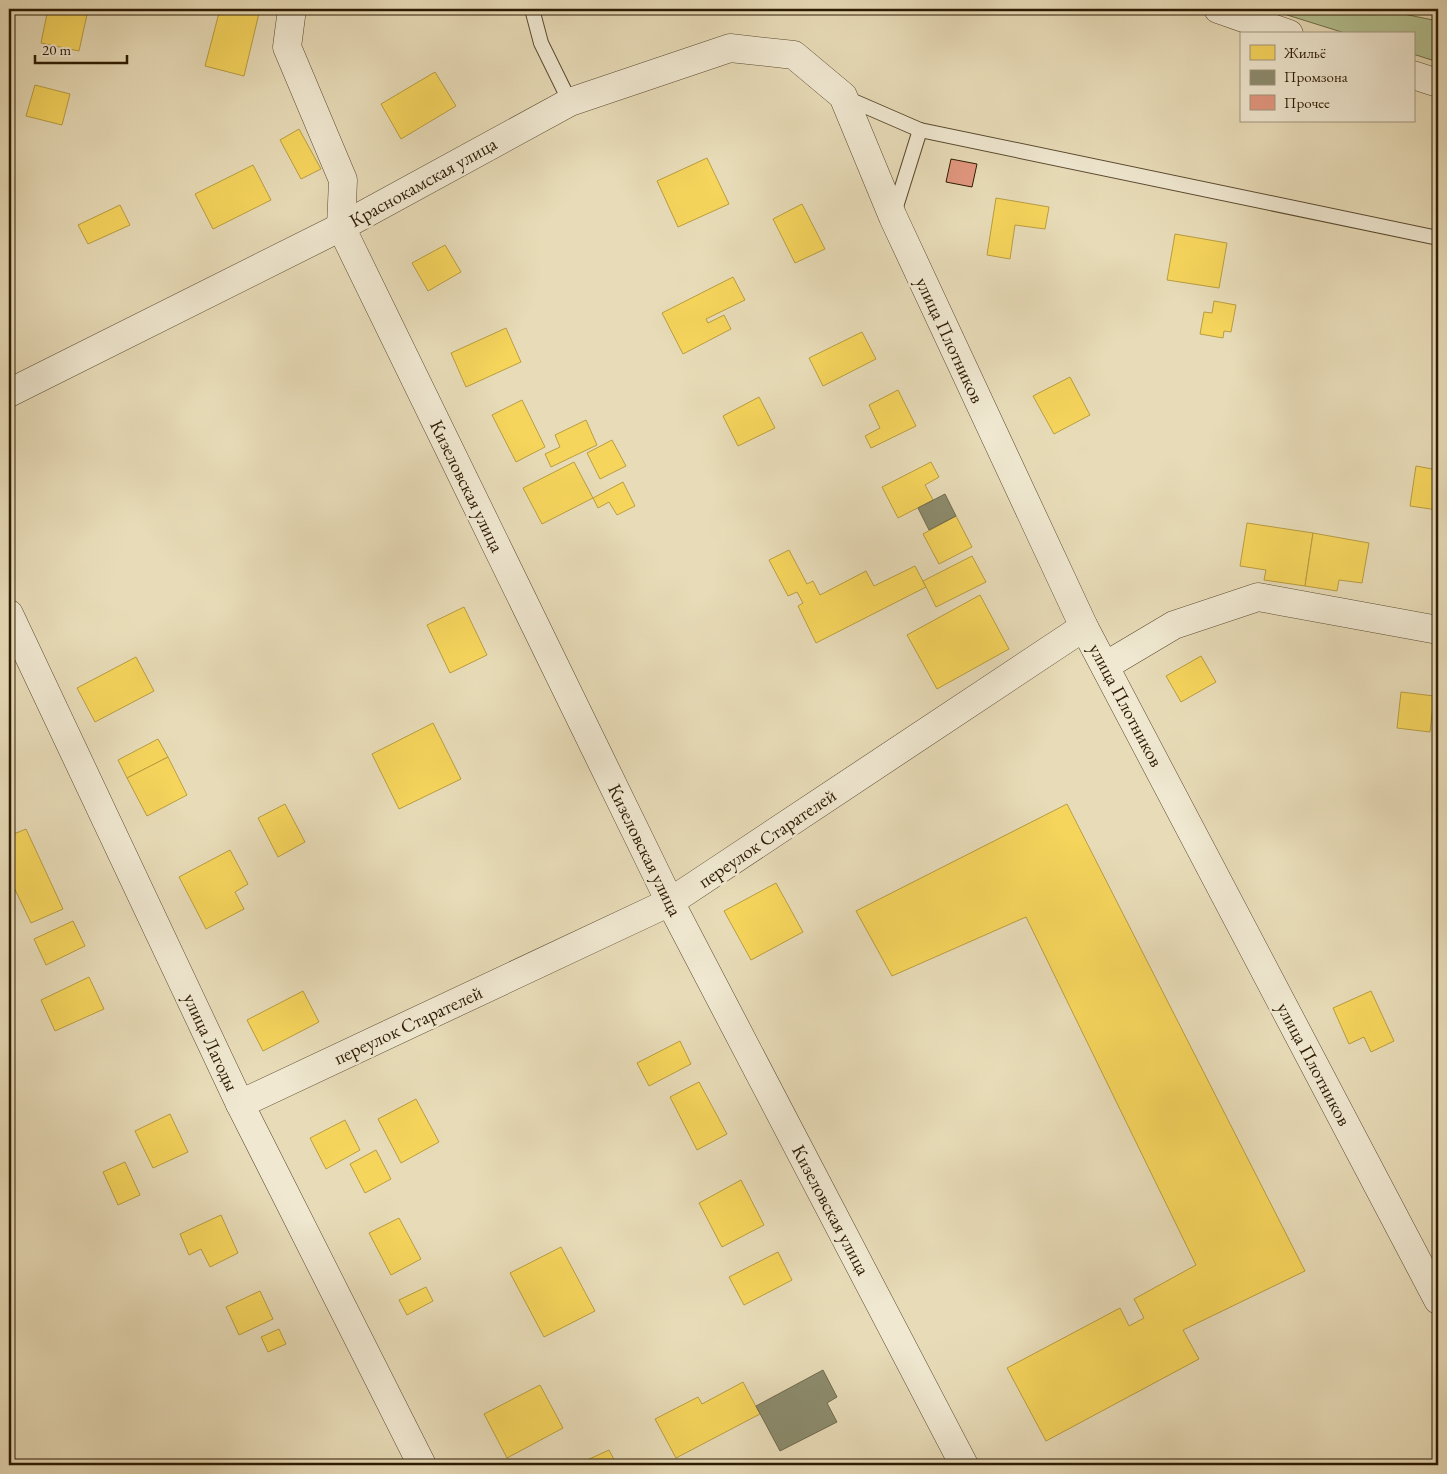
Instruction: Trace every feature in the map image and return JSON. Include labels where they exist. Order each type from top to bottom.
[{"type":"street","points":[[292,9],[287,47],[343,180],[340,228]]},
{"type":"street","points":[[1218,9],[1283,32]]},
{"type":"street","name":"Краснокамская улица","points":[[9,393],[340,228],[570,102],[730,48],[794,55],[843,96]]},
{"type":"street","points":[[1414,75],[1438,83]]},
{"type":"street","name":"улица Плотников","points":[[843,96],[893,216],[1084,628],[1438,1300]]},
{"type":"street","name":"Кизеловская улица","points":[[340,228],[670,902],[964,1465]]},
{"type":"street","points":[[1105,666],[1174,625],[1258,597],[1438,630]]},
{"type":"street","name":"улица Лагоды","points":[[9,614],[240,1104],[422,1465]]},
{"type":"street","name":"переулок Старателей","points":[[240,1104],[670,902],[1084,628]]},
{"type":"lane","points":[[532,9],[541,43],[570,102]]},
{"type":"lane","points":[[843,96],[920,130],[1438,238]]},
{"type":"lane","points":[[893,216],[920,130]]},
{"type":"green space","points":[[1268,9],[1379,9],[1438,21],[1438,62],[1414,54],[1414,32],[1342,32]]},
{"type":"building: Жильё","points":[[48,9],[88,10],[79,51],[41,43]]},
{"type":"building: Жильё","points":[[220,9],[260,9],[244,76],[205,66]]},
{"type":"building: Жильё","points":[[319,9],[351,9],[350,13]]},
{"type":"building: Жильё","points":[[435,72],[456,106],[401,139],[381,104]]},
{"type":"building: Жильё","points":[[35,85],[70,94],[62,125],[26,116]]},
{"type":"building: Жильё","points":[[299,129],[321,169],[301,179],[280,140]]},
{"type":"building: Жильё","points":[[707,158],[729,204],[678,227],[657,181]]},
{"type":"building: Жильё","points":[[253,165],[271,200],[213,229],[195,194]]},
{"type":"building: Жильё","points":[[996,198],[1049,207],[1045,229],[1015,225],[1010,259],[987,255]]},
{"type":"building: Жильё","points":[[802,204],[825,249],[795,263],[773,219]]},
{"type":"building: Жильё","points":[[120,205],[130,225],[88,244],[78,225]]},
{"type":"building: Жильё","points":[[1175,234],[1227,243],[1219,288],[1167,280]]},
{"type":"building: Жильё","points":[[445,245],[461,272],[428,291],[412,263]]},
{"type":"building: Жильё","points":[[733,277],[745,300],[706,319],[708,323],[724,315],[731,329],[683,354],[662,313]]},
{"type":"building: Жильё","points":[[1214,301],[1236,305],[1231,332],[1224,331],[1223,338],[1200,334],[1204,312],[1212,313]]},
{"type":"building: Жильё","points":[[506,328],[521,362],[466,387],[451,353]]},
{"type":"building: Жильё","points":[[862,332],[876,359],[823,386],[809,358]]},
{"type":"building: Жильё","points":[[1070,377],[1090,415],[1054,434],[1033,396]]},
{"type":"building: Жильё","points":[[898,390],[916,426],[871,448],[865,436],[880,428],[869,405]]},
{"type":"building: Жильё","points":[[759,397],[775,428],[738,446],[723,416]]},
{"type":"building: Жильё","points":[[522,400],[545,447],[516,462],[492,415]]},
{"type":"building: Жильё","points":[[586,420],[597,445],[551,467],[545,454],[560,447],[555,435]]},
{"type":"building: Жильё","points":[[612,440],[626,466],[600,479],[587,453]]},
{"type":"building: Жильё","points":[[574,462],[593,498],[542,524],[523,488]]},
{"type":"building: Жильё","points":[[931,462],[939,477],[925,485],[933,500],[898,518],[882,487]]},
{"type":"building: Жильё","points":[[1416,466],[1438,470],[1438,510],[1410,506]]},
{"type":"building: Жильё","points":[[623,482],[635,506],[617,515],[609,502],[598,508],[593,498]]},
{"type":"building: Жильё","points":[[956,516],[972,547],[939,564],[923,534]]},
{"type":"building: Жильё","points":[[1247,523],[1313,533],[1305,586],[1264,580],[1266,570],[1240,566]]},
{"type":"building: Жильё","points":[[1313,533],[1369,543],[1362,583],[1339,580],[1337,591],[1305,586]]},
{"type":"building: Жильё","points":[[789,550],[807,584],[813,581],[820,595],[866,571],[874,586],[915,566],[926,587],[816,643],[798,606],[803,603],[797,592],[788,596],[769,560]]},
{"type":"building: Жильё","points":[[972,556],[986,582],[936,607],[923,581]]},
{"type":"building: Жильё","points":[[980,595],[1009,649],[937,689],[907,635]]},
{"type":"building: Жильё","points":[[464,607],[487,655],[450,673],[427,625]]},
{"type":"building: Жильё","points":[[1201,656],[1216,682],[1181,702],[1166,676]]},
{"type":"building: Жильё","points":[[136,657],[154,691],[95,722],[77,688]]},
{"type":"building: Жильё","points":[[1401,692],[1434,696],[1430,732],[1397,728]]},
{"type":"building: Жильё","points":[[433,723],[461,779],[399,809],[372,754]]},
{"type":"building: Жильё","points":[[158,739],[168,757],[127,778],[118,760]]},
{"type":"building: Жильё","points":[[168,757],[187,795],[147,816],[127,778]]},
{"type":"building: Жильё","points":[[285,804],[305,842],[278,857],[258,818]]},
{"type":"building: Жильё","points":[[1067,804],[1305,1271],[1183,1330],[1199,1359],[1046,1441],[1007,1368],[1120,1308],[1129,1326],[1144,1318],[1134,1299],[1196,1265],[1026,917],[892,976],[856,911]]},
{"type":"building: Жильё","points":[[26,829],[63,909],[31,923],[9,877],[9,836]]},
{"type":"building: Жильё","points":[[230,850],[248,884],[235,892],[244,909],[206,929],[179,877]]},
{"type":"building: Жильё","points":[[776,883],[803,932],[751,960],[724,911]]},
{"type":"building: Жильё","points":[[73,921],[85,946],[46,965],[34,939]]},
{"type":"building: Жильё","points":[[89,977],[104,1009],[55,1031],[41,1000]]},
{"type":"building: Жильё","points":[[303,991],[319,1022],[263,1051],[247,1020]]},
{"type":"building: Жильё","points":[[1371,991],[1394,1041],[1371,1052],[1364,1037],[1349,1044],[1333,1008]]},
{"type":"building: Жильё","points":[[680,1041],[691,1064],[649,1086],[637,1063]]},
{"type":"building: Жильё","points":[[699,1082],[727,1134],[697,1150],[670,1097]]},
{"type":"building: Жильё","points":[[416,1099],[439,1142],[401,1163],[378,1119]]},
{"type":"building: Жильё","points":[[170,1114],[188,1152],[153,1168],[135,1131]]},
{"type":"building: Жильё","points":[[345,1120],[360,1150],[326,1169],[310,1138]]},
{"type":"building: Жильё","points":[[376,1150],[391,1179],[365,1193],[350,1164]]},
{"type":"building: Жильё","points":[[125,1162],[140,1195],[118,1205],[103,1172]]},
{"type":"building: Жильё","points":[[741,1180],[764,1225],[722,1247],[699,1203]]},
{"type":"building: Жильё","points":[[221,1215],[238,1253],[210,1267],[201,1249],[189,1255],[180,1234]]},
{"type":"building: Жильё","points":[[399,1218],[421,1259],[391,1275],[369,1233]]},
{"type":"building: Жильё","points":[[561,1247],[595,1311],[544,1337],[510,1273]]},
{"type":"building: Жильё","points":[[778,1252],[792,1280],[744,1305],[729,1277]]},
{"type":"building: Жильё","points":[[426,1287],[433,1301],[407,1315],[399,1300]]},
{"type":"building: Жильё","points":[[260,1291],[273,1319],[239,1335],[226,1307]]},
{"type":"building: Жильё","points":[[279,1329],[286,1344],[268,1352],[261,1337]]},
{"type":"building: Жильё","points":[[743,1382],[760,1414],[676,1458],[655,1419],[698,1397],[702,1404]]},
{"type":"building: Жильё","points":[[540,1385],[563,1428],[507,1458],[484,1414]]},
{"type":"building: Жильё","points":[[609,1450],[617,1465],[576,1465]]},
{"type":"building: Промзона","points":[[945,494],[956,516],[929,530],[918,508]]},
{"type":"building: Промзона","points":[[823,1370],[837,1397],[827,1403],[837,1422],[780,1451],[756,1406]]},
{"type":"building: Прочее","points":[[951,159],[977,164],[972,187],[946,182]]}]
